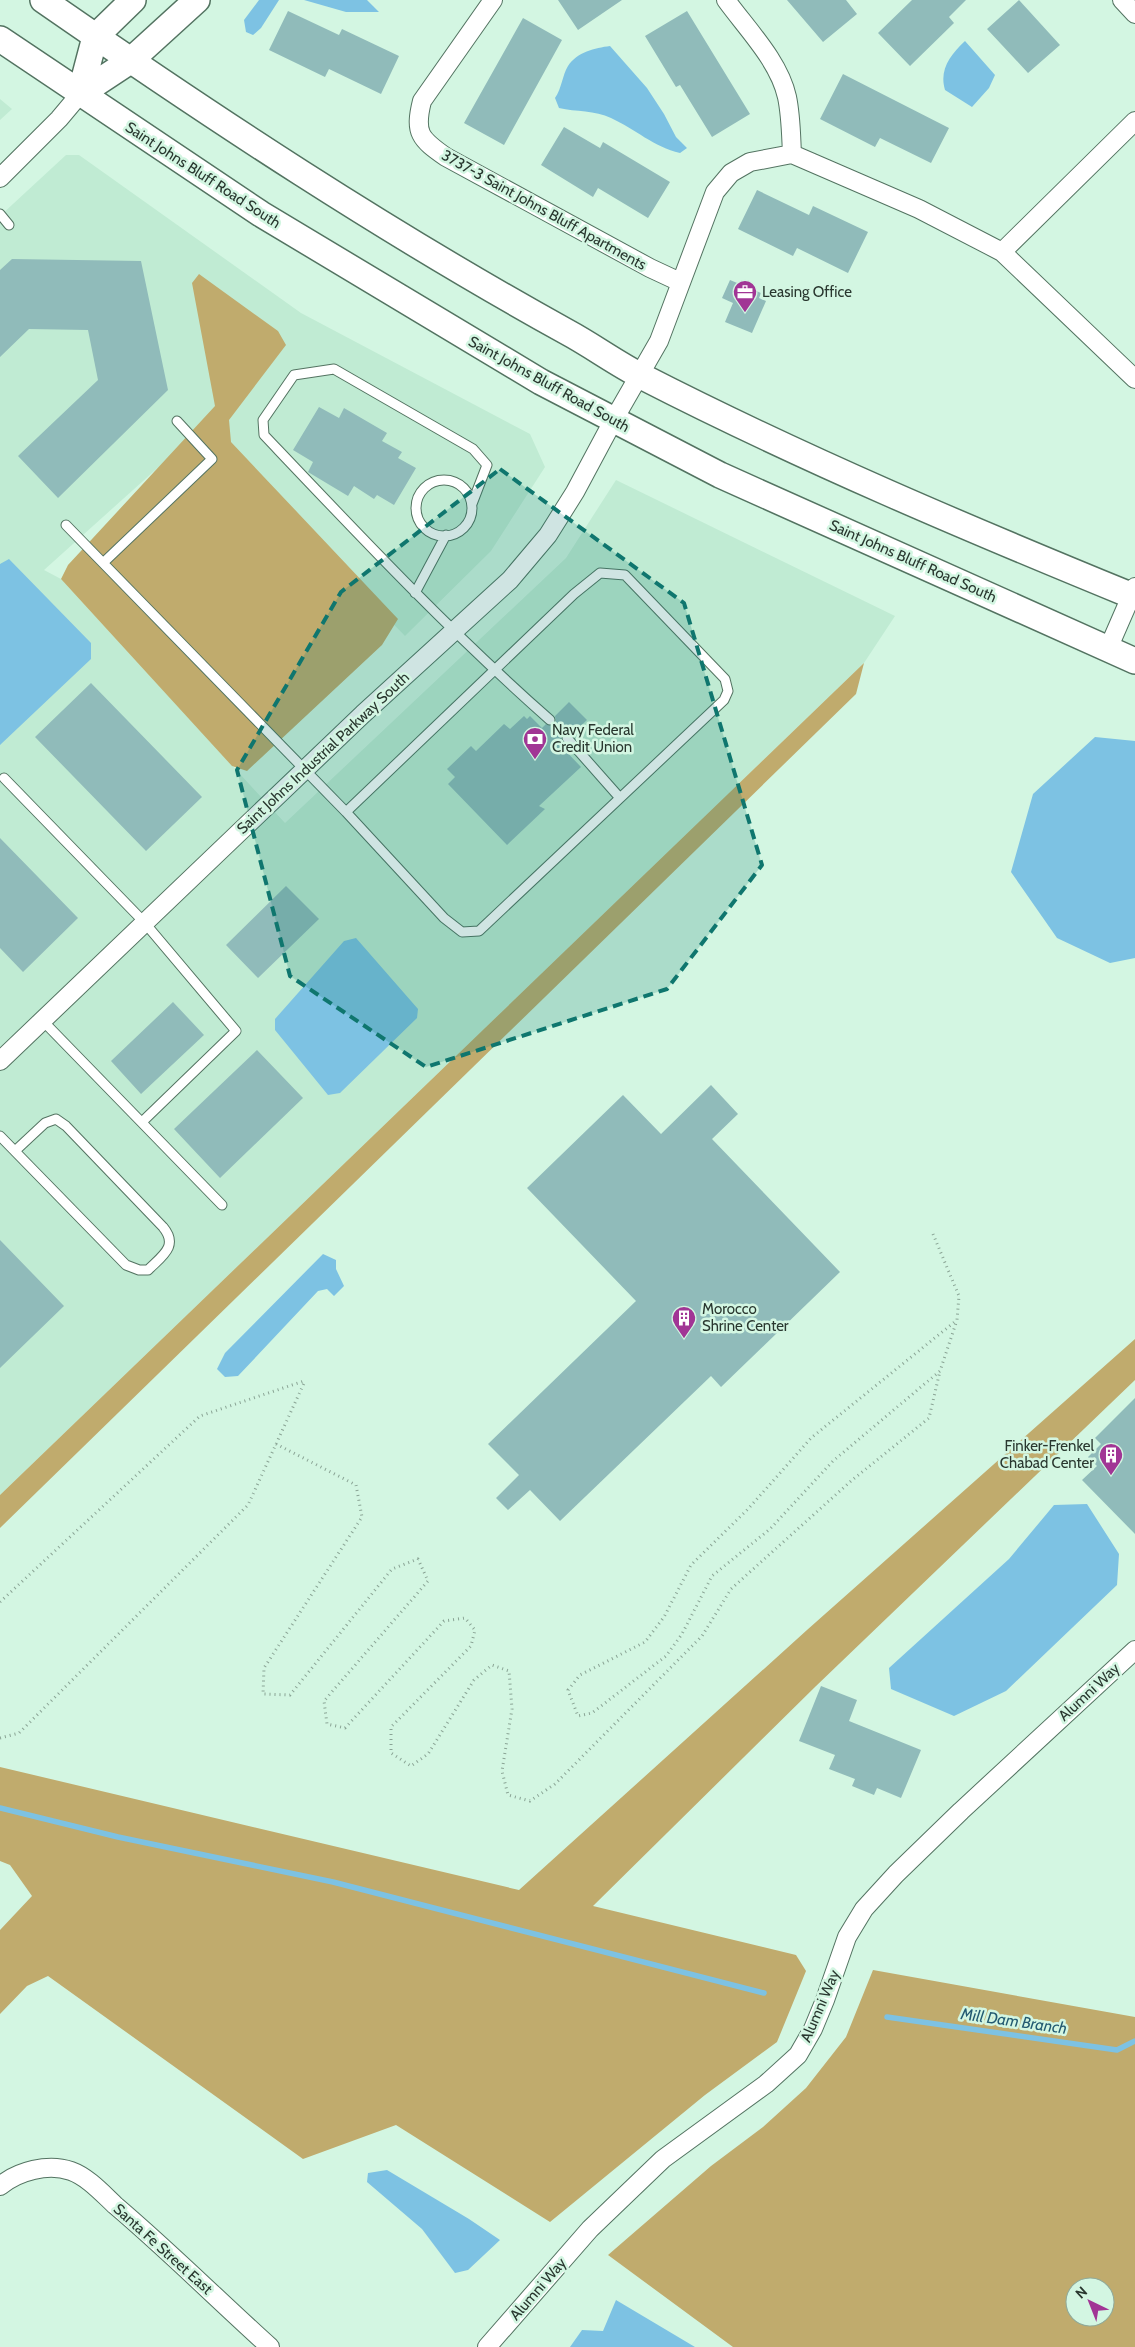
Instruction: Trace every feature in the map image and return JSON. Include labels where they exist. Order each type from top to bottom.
[{"type":"main road","points":[[43,0],[130,61],[400,237],[640,376],[767,438],[953,523],[1134,593]]},
{"type":"main road","points":[[80,94],[96,36],[134,0]]},
{"type":"main road","points":[[80,94],[130,61],[197,0]]},
{"type":"main road","name":"Saint Johns Bluff Road South","points":[[0,39],[261,214],[482,347],[613,421],[720,475],[1135,661]]},
{"type":"street","name":"3737-3 Saint Johns Bluff Apartments","points":[[493,0],[422,101],[417,120],[420,135],[446,157],[650,268],[680,282]]},
{"type":"street","points":[[726,0],[780,77],[787,96],[792,154],[920,209],[1002,252],[1135,379]]},
{"type":"street","points":[[1122,0],[1135,14]]},
{"type":"street","points":[[0,178],[59,119],[80,94]]},
{"type":"street","points":[[1002,252],[1135,121]]},
{"type":"street","name":"Saint Johns Industrial Parkway South","points":[[0,1061],[305,769],[454,629],[510,580],[548,535],[575,492],[659,341],[715,192],[731,173],[750,162],[792,154]]},
{"type":"street","points":[[1108,650],[1134,593]]},
{"type":"street","name":"Alumni Way","points":[[487,2347],[590,2229],[662,2159],[766,2084],[798,2055],[813,2029],[847,1937],[864,1909],[896,1874],[961,1811],[1135,1650]]},
{"type":"street","name":"Santa Fe Street East","points":[[0,2186],[10,2178],[46,2168],[73,2172],[86,2180],[270,2347]]},
{"type":"lane","points":[[0,214],[10,225]]},
{"type":"lane","points":[[472,504],[464,488],[448,480],[431,483],[423,489],[418,497],[417,516],[422,525],[437,535],[455,533],[462,528],[468,521],[472,504],[487,465],[473,449],[334,369],[294,375],[263,420],[264,435],[415,593],[454,629],[494,671],[550,720]]},
{"type":"lane","points":[[103,563],[212,459],[177,421]]},
{"type":"lane","points":[[66,526],[305,769],[444,918],[462,932],[479,931],[660,758],[724,700],[728,691],[725,679],[625,574],[600,573],[579,589],[346,812]]},
{"type":"lane","points":[[415,593],[446,535]]},
{"type":"lane","points":[[567,738],[620,798]]},
{"type":"lane","points":[[4,778],[144,922],[236,1032],[142,1122]]},
{"type":"lane","points":[[42,1020],[222,1205]]},
{"type":"lane","points":[[0,1136],[126,1265],[139,1270],[148,1270],[166,1251],[170,1244],[170,1235],[66,1126],[56,1120],[45,1123],[15,1151]]},
{"type":"path","points":[[276,1444],[356,1485],[362,1517],[264,1668],[263,1694],[290,1695],[392,1569],[418,1559],[428,1581],[324,1701],[327,1724],[345,1728],[444,1621],[464,1618],[475,1630],[471,1646],[391,1727],[391,1753],[411,1766],[428,1754],[474,1680],[492,1665],[509,1671],[512,1708],[502,1771],[508,1795],[530,1801],[555,1784],[702,1636],[732,1589],[851,1481],[928,1418],[940,1372],[957,1320],[960,1296],[933,1234]]},
{"type":"path","points":[[940,1372],[833,1461],[770,1529],[712,1576],[682,1634],[666,1656],[592,1712],[578,1716],[568,1690],[580,1675],[645,1642],[664,1617],[691,1565],[749,1508],[811,1438],[957,1320]]},
{"type":"path","points":[[0,1602],[200,1416],[305,1381],[248,1505],[19,1733],[0,1738]]},
{"type":"highlighted area","points":[[500,469],[684,603],[762,865],[667,989],[426,1067],[290,976],[237,770],[341,592]]},
{"type":"shaded area","points":[[0,99],[12,109],[0,120]]},
{"type":"shaded area","points":[[66,155],[79,155],[301,313],[530,434],[545,467],[491,551],[405,636],[202,428],[44,570],[61,579],[285,823],[566,558],[616,480],[895,616],[864,663],[0,1495],[0,216]]},
{"type":"shaded area","points":[[199,274],[278,331],[286,345],[229,420],[231,442],[398,619],[382,645],[247,771],[232,766],[61,579],[68,565],[215,406],[192,283]]},
{"type":"shaded area","points":[[864,663],[856,694],[0,1528],[0,1495]]},
{"type":"shaded area","points":[[1135,1339],[1135,1380],[815,1687],[593,1906],[796,1955],[806,1971],[777,2042],[705,2095],[550,2222],[396,2125],[303,2159],[48,1976],[27,1986],[0,2014],[0,1930],[32,1896],[10,1865],[0,1861],[0,1767],[519,1890],[807,1630]]},
{"type":"shaded area","points":[[873,1970],[1135,2017],[1135,2347],[733,2347],[608,2255],[711,2166],[763,2127],[806,2088],[846,2037]]},
{"type":"water","points":[[259,0],[279,0],[261,28],[253,35],[246,32],[244,20]]},
{"type":"water","points":[[304,0],[367,0],[379,12],[346,12]]},
{"type":"water","points":[[965,41],[995,75],[989,88],[972,107],[945,90],[943,76],[950,57]]},
{"type":"water","points":[[610,46],[647,88],[676,137],[687,148],[680,153],[662,147],[605,115],[559,108],[555,98],[566,70],[572,61],[581,54]]},
{"type":"water","points":[[9,559],[91,643],[91,659],[0,745],[0,564]]},
{"type":"water","points":[[1095,737],[1135,741],[1135,958],[1110,963],[1057,938],[1011,872],[1033,794]]},
{"type":"water","points":[[356,938],[418,1009],[417,1018],[340,1093],[328,1095],[275,1030],[275,1019],[344,941]]},
{"type":"water","points":[[323,1254],[336,1260],[336,1269],[344,1286],[334,1296],[327,1289],[318,1291],[238,1376],[225,1377],[217,1369],[225,1353]]},
{"type":"water","points":[[1087,1504],[1119,1554],[1117,1585],[1006,1691],[954,1716],[891,1689],[889,1668],[1009,1559],[1054,1505]]},
{"type":"water","points":[[387,2170],[469,2219],[500,2240],[468,2270],[455,2273],[422,2229],[367,2182],[368,2173]]},
{"type":"water","points":[[616,2300],[695,2347],[570,2347],[582,2330],[603,2331]]},
{"type":"building","points":[[558,0],[622,0],[578,30]]},
{"type":"building","points":[[787,0],[846,0],[857,14],[823,42]]},
{"type":"building","points":[[912,0],[966,0],[949,17],[954,23],[910,66],[878,33]]},
{"type":"building","points":[[1019,0],[1060,45],[1028,73],[987,29]]},
{"type":"building","points":[[288,11],[339,35],[342,29],[399,56],[381,94],[329,69],[325,77],[269,50]]},
{"type":"building","points":[[687,11],[750,114],[712,137],[680,85],[676,87],[645,36]]},
{"type":"building","points":[[523,18],[562,40],[504,145],[464,123]]},
{"type":"building","points":[[843,74],[949,128],[931,163],[880,138],[875,147],[820,119]]},
{"type":"building","points":[[564,127],[600,148],[603,142],[670,182],[648,218],[598,188],[593,197],[541,165]]},
{"type":"building","points":[[757,190],[809,215],[813,206],[868,232],[848,273],[797,248],[793,256],[738,229]]},
{"type":"building","points":[[12,259],[141,261],[168,390],[58,498],[18,456],[98,380],[88,330],[29,329],[0,357],[0,270]]},
{"type":"building","name":"Leasing Office","points":[[730,280],[761,293],[759,298],[766,301],[752,333],[725,322],[733,303],[722,298]]},
{"type":"building","points":[[319,407],[339,418],[344,408],[387,433],[382,441],[402,452],[398,458],[416,468],[394,505],[377,495],[374,499],[354,486],[348,496],[308,472],[313,462],[293,450]]},
{"type":"building","points":[[91,683],[202,797],[146,851],[35,737]]},
{"type":"building","points":[[569,702],[587,720],[572,734],[566,732],[563,734],[560,745],[581,767],[539,806],[545,809],[507,845],[448,784],[455,777],[447,769],[471,746],[476,751],[504,724],[510,729],[524,716],[527,719],[530,716],[542,728],[546,724],[552,726],[556,722],[555,716]]},
{"type":"building","points":[[0,838],[78,918],[23,972],[0,948]]},
{"type":"building","points":[[286,886],[319,919],[258,978],[226,945]]},
{"type":"building","points":[[173,1002],[204,1035],[141,1094],[111,1061]]},
{"type":"building","points":[[257,1050],[303,1098],[220,1178],[174,1129]]},
{"type":"building","name":"Morocco Shrine Center","points":[[711,1085],[738,1114],[712,1139],[840,1272],[721,1387],[711,1376],[560,1521],[530,1490],[508,1510],[496,1498],[519,1475],[488,1444],[636,1301],[527,1188],[623,1095],[661,1134]]},
{"type":"building","points":[[0,1240],[64,1306],[0,1368]]},
{"type":"building","name":"Finker-Frenkel Chabad Center","points":[[1135,1398],[1135,1534],[1082,1480],[1097,1466],[1088,1457],[1101,1444],[1095,1438]]},
{"type":"building","points":[[821,1686],[857,1700],[849,1721],[921,1750],[901,1798],[877,1788],[874,1795],[852,1786],[855,1779],[829,1769],[835,1755],[799,1741]]},
{"type":"waterway","points":[[0,1808],[118,1837],[333,1882],[764,1993]]},
{"type":"waterway","name":"Mill Dam Branch","points":[[887,2017],[1117,2050],[1135,2041]]},
{"type":"place","name":"Leasing Office","points":[[745,313]]},
{"type":"place","name":"Navy Federal Credit Union","points":[[535,760]]},
{"type":"place","name":"Morocco Shrine Center","points":[[684,1339]]},
{"type":"place","name":"Finker-Frenkel Chabad Center","points":[[1111,1476]]}]
